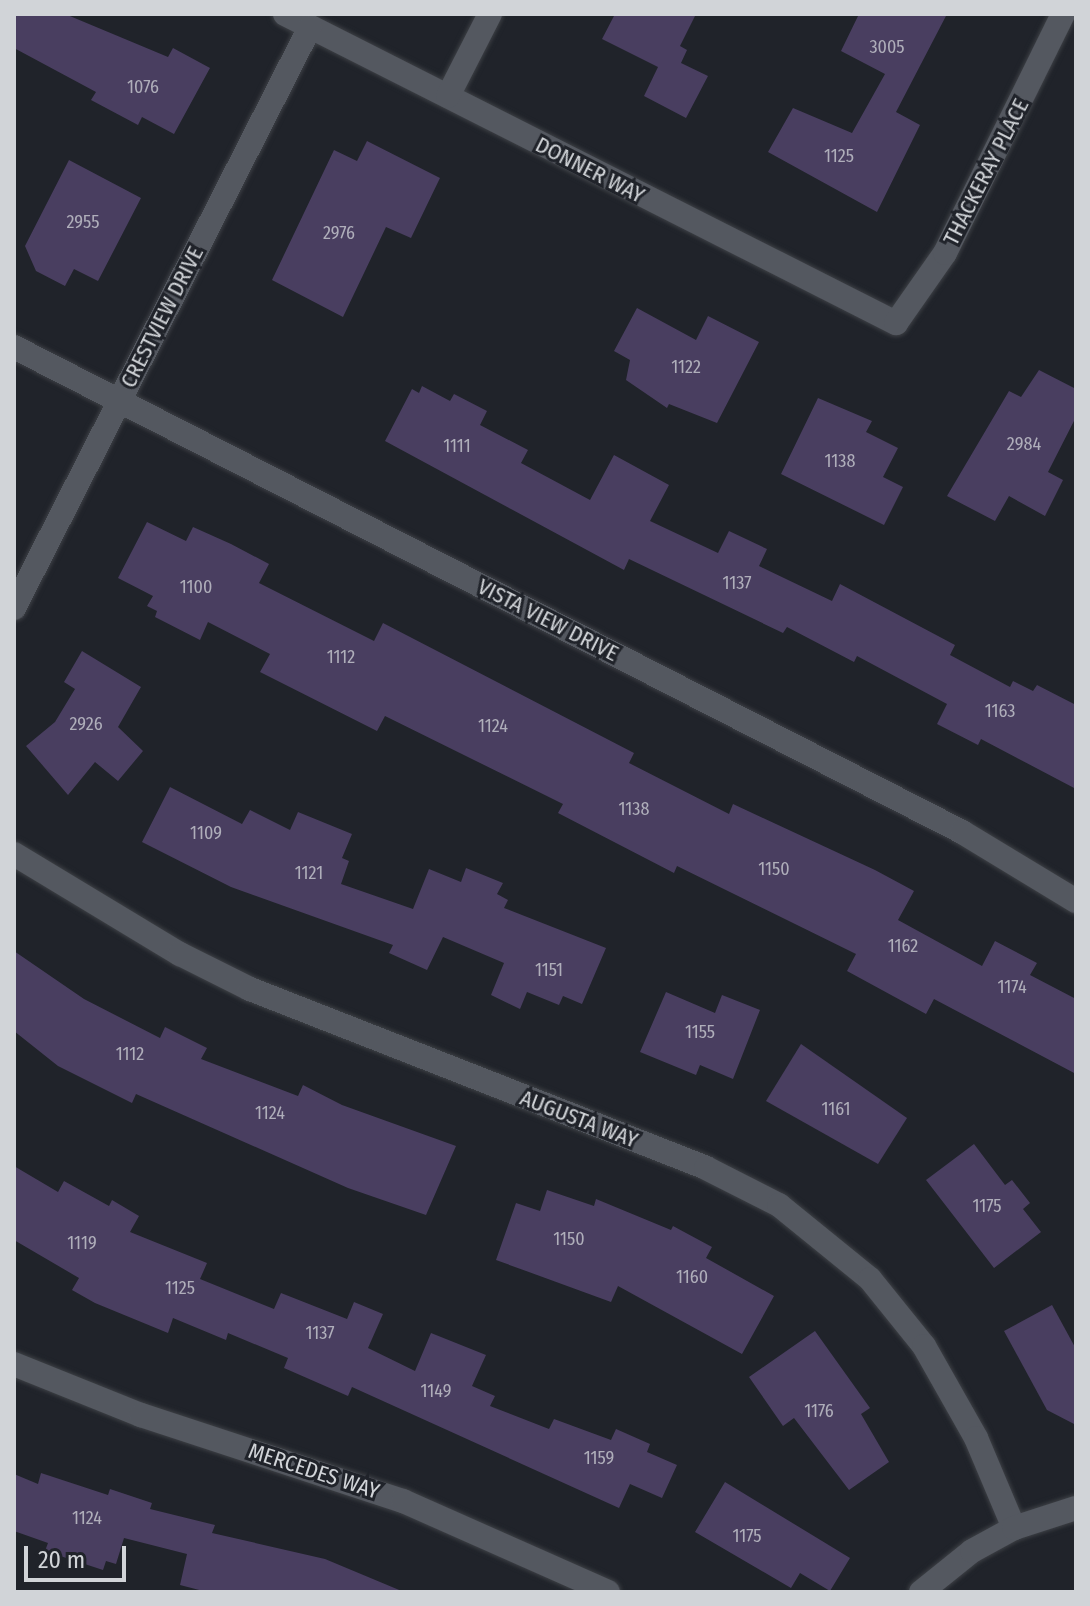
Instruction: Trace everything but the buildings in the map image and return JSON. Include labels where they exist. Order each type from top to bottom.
[{"type":"street","name":"DONNER WAY","points":[[285,14],[896,323]]},
{"type":"street","points":[[448,96],[490,14]]},
{"type":"street","name":"THACKERAY PLACE","points":[[896,323],[945,253],[1063,14]]},
{"type":"street","name":"CRESTVIEW DRIVE","points":[[14,608],[310,27]]},
{"type":"street","name":"VISTA VIEW DRIVE","points":[[14,347],[962,832],[1076,901]]},
{"type":"street","name":"AUGUSTA WAY","points":[[14,854],[180,954],[250,989],[706,1168],[789,1212],[870,1279],[924,1346],[976,1438],[1014,1528]]},
{"type":"street","name":"MERCEDES WAY","points":[[14,1364],[141,1415],[417,1506],[608,1592]]},
{"type":"street","points":[[921,1592],[972,1551],[1014,1528],[1076,1508]]}]
